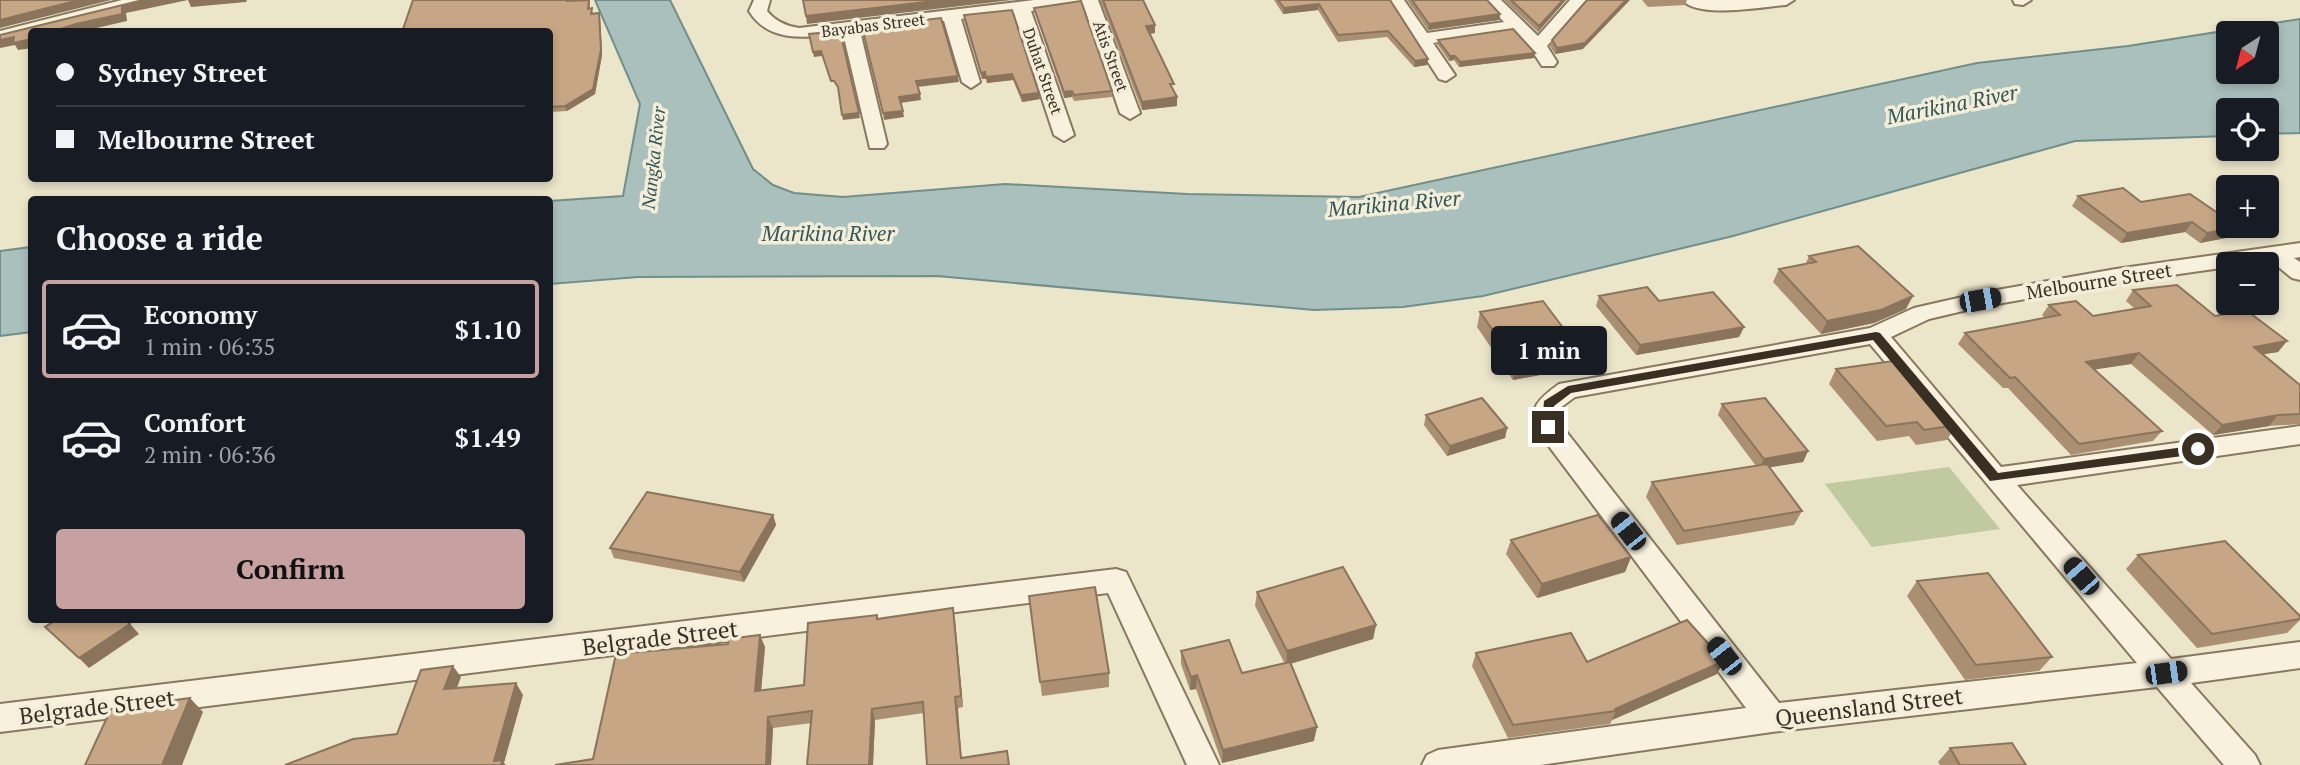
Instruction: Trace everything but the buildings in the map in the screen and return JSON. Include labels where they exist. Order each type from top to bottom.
[{"type":"street","points":[[32,28],[142,0]]},
{"type":"street","name":"Bayabas Street","points":[[762,0],[758,15],[784,31],[793,33],[1077,0]]},
{"type":"street","name":"Atis Street","points":[[1090,0],[1130,113]]},
{"type":"street","points":[[1396,0],[1446,75]]},
{"type":"street","points":[[1491,0],[1538,46],[1548,62]]},
{"type":"street","points":[[1538,46],[1579,0]]},
{"type":"street","points":[[1698,3],[1786,0]]},
{"type":"street","name":"Duhat Street","points":[[1021,7],[1064,135]]},
{"type":"street","points":[[951,15],[971,82]]},
{"type":"street","points":[[1423,39],[1515,26]]},
{"type":"street","points":[[850,27],[877,144]]},
{"type":"street","points":[[0,36],[28,29]]},
{"type":"street","points":[[2289,253],[2300,273]]},
{"type":"street","name":"Melbourne Street","points":[[1772,718],[1548,427],[1548,404],[1568,390],[1876,335],[1922,313],[1980,300],[2116,276],[2289,253]]},
{"type":"street","points":[[1876,335],[1995,478],[2244,765]]},
{"type":"street","points":[[1995,478],[2300,435]]},
{"type":"street","name":"Belgrade Street","points":[[0,718],[1116,580],[1203,765]]},
{"type":"street","name":"Queensland Street","points":[[1438,765],[1772,718],[2300,655]]},
{"type":"green space","points":[[1949,467],[2000,529],[1872,547],[1825,484]]},
{"type":"water","points":[[595,0],[670,0],[753,169],[773,185],[794,193],[843,197],[1005,184],[1187,194],[1359,197],[1977,63],[2128,46],[2216,32],[2216,84],[2279,84],[2279,22],[2300,19],[2300,133],[2279,134],[2279,98],[2216,98],[2216,136],[2075,141],[1733,236],[1483,296],[1403,307],[1314,310],[937,276],[638,277],[553,284],[553,201],[623,196],[640,104]]},
{"type":"water","points":[[28,247],[28,332],[0,336],[0,251]]},
{"type":"route","points":[[1548,427],[1548,404],[1568,390],[1876,335],[1995,478],[2198,449]]},
{"type":"water label","name":"Marikina River","points":[[1952,105]]},
{"type":"water label","name":"Nangka River","points":[[654,158]]},
{"type":"water label","name":"Marikina River","points":[[1394,204]]},
{"type":"water label","name":"Marikina River","points":[[828,234]]}]
